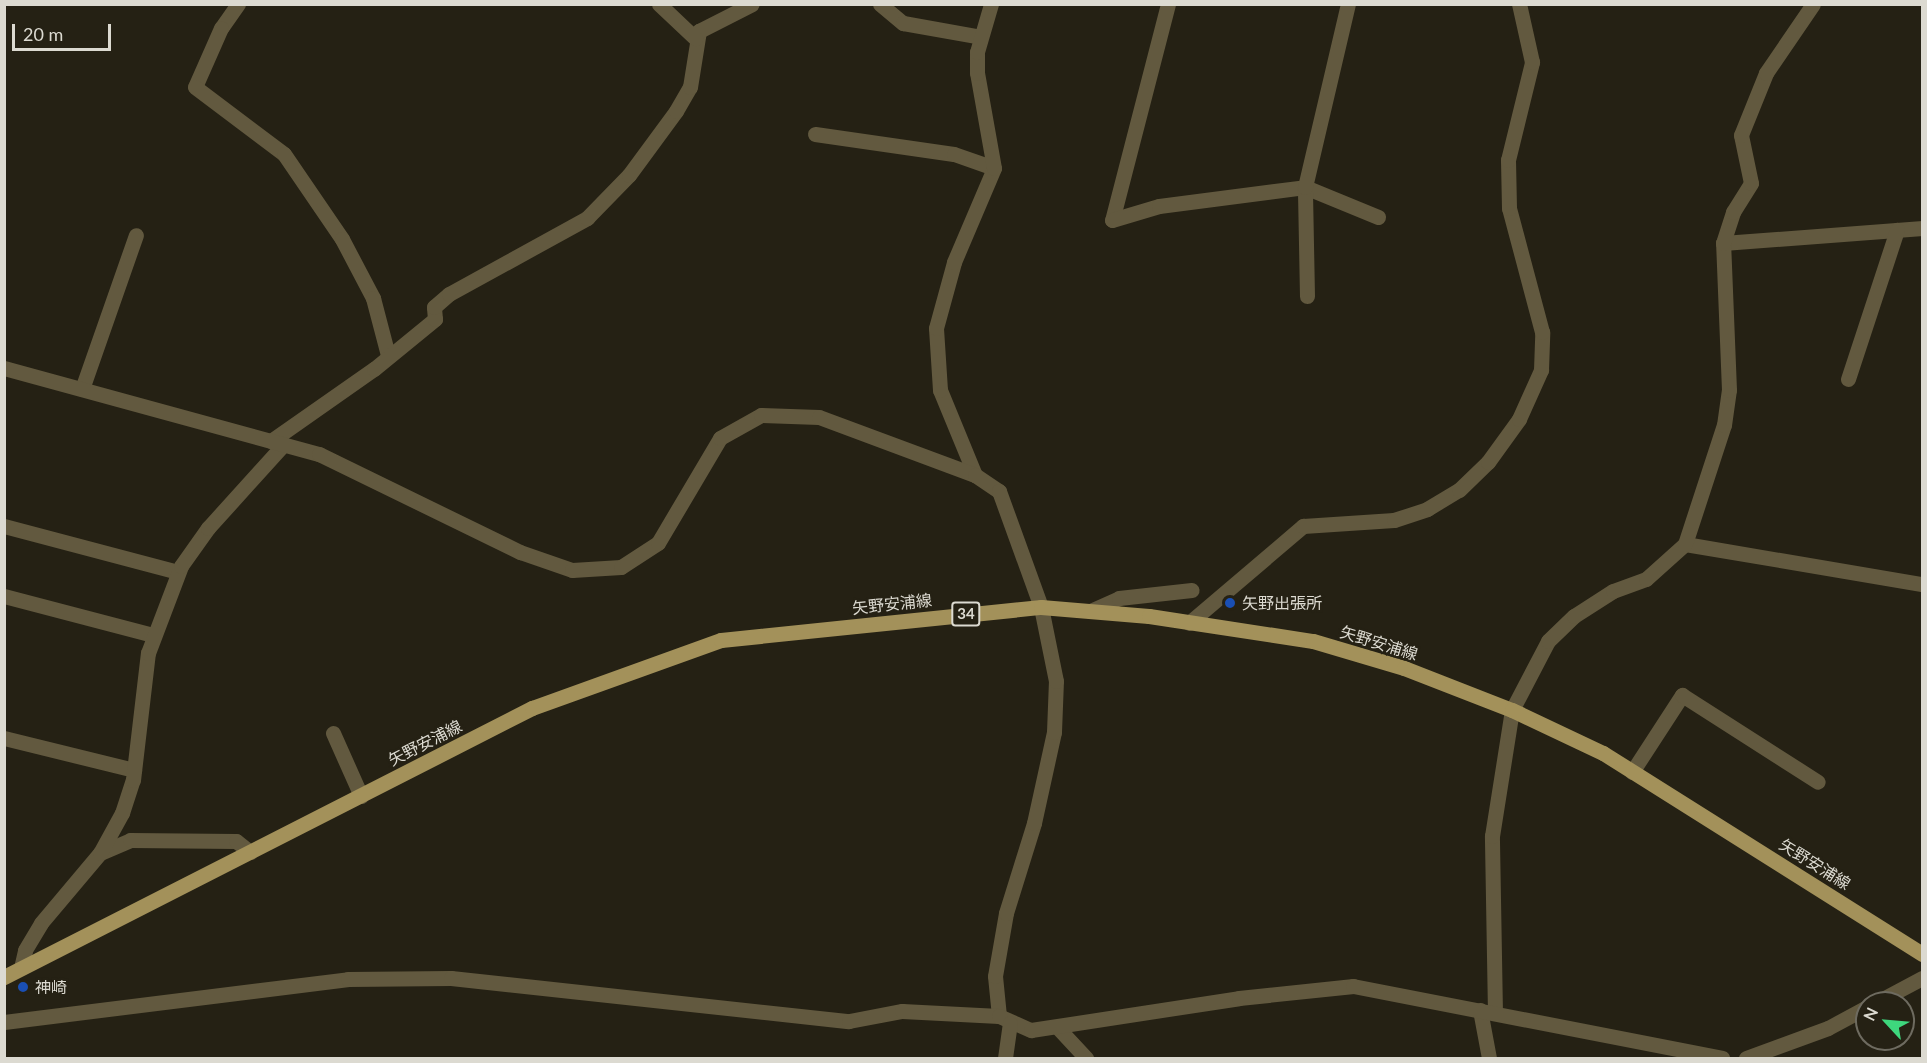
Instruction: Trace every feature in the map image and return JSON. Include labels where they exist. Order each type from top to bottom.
[{"type":"main road","name":"矢野安浦線","points":[[4,977],[532,708],[721,640],[1041,607],[1189,623],[1313,641],[1404,668],[1512,710],[1632,772],[1923,954]]},
{"type":"street","points":[[238,4],[221,28],[195,87],[284,154],[342,239],[373,298],[388,355]]},
{"type":"street","points":[[21,968],[26,950],[41,923],[100,853],[122,813],[134,770],[153,635],[178,572],[208,528],[278,443],[435,319],[434,307],[449,294],[560,236],[606,199],[629,175],[690,87],[696,63],[695,38],[659,4]]},
{"type":"street","points":[[695,38],[718,18],[752,4]]},
{"type":"street","points":[[880,4],[903,23],[981,37]]},
{"type":"street","points":[[975,475],[940,390],[936,328],[954,262],[994,168],[977,74],[981,37],[991,4]]},
{"type":"street","points":[[1168,4],[1112,220],[1160,206],[1305,187],[1378,218]]},
{"type":"street","points":[[1307,296],[1305,187],[1348,4]]},
{"type":"street","points":[[1189,623],[1303,526],[1394,520],[1426,509],[1459,490],[1488,462],[1519,419],[1541,370],[1542,332],[1509,208],[1508,160],[1532,62],[1519,4]]},
{"type":"street","points":[[1489,1059],[1487,1012],[1492,836],[1512,710],[1548,641],[1574,616],[1613,591],[1646,579],[1685,544],[1714,465],[1726,413],[1723,243],[1733,212],[1751,183],[1741,135],[1747,111],[1813,4]]},
{"type":"street","points":[[815,134],[954,154],[994,168]]},
{"type":"street","points":[[1723,243],[1923,228]]},
{"type":"street","points":[[1848,379],[1897,230]]},
{"type":"street","points":[[82,389],[136,235]]},
{"type":"street","points":[[4,368],[319,454],[520,552],[572,570],[621,567],[658,543],[720,438],[761,415],[819,417],[975,475],[999,491],[1041,607],[1056,681],[1054,732],[1034,823],[1006,913],[995,976],[1004,1020],[1005,1059]]},
{"type":"street","points":[[4,526],[178,572]]},
{"type":"street","points":[[1685,544],[1923,584]]},
{"type":"street","points":[[1090,611],[1119,598],[1192,590]]},
{"type":"street","points":[[4,596],[153,635]]},
{"type":"street","points":[[1632,772],[1682,695],[1818,782]]},
{"type":"street","points":[[333,733],[361,796]]},
{"type":"street","points":[[4,738],[134,770]]},
{"type":"street","points":[[100,853],[130,840],[236,841],[250,852]]},
{"type":"street","points":[[4,1022],[348,979],[451,978],[849,1021],[902,1011],[1004,1020],[1031,1030],[1059,1029],[1239,998],[1353,986],[1487,1012],[1659,1052],[1722,1059]]},
{"type":"street","points":[[1898,991],[1923,978]]},
{"type":"street","points":[[1746,1059],[1828,1028],[1855,1013]]},
{"type":"street","points":[[1059,1029],[1086,1059]]},
{"type":"place","name":"矢野出張所","points":[[1230,603]]},
{"type":"place","name":"神崎","points":[[23,987]]}]
